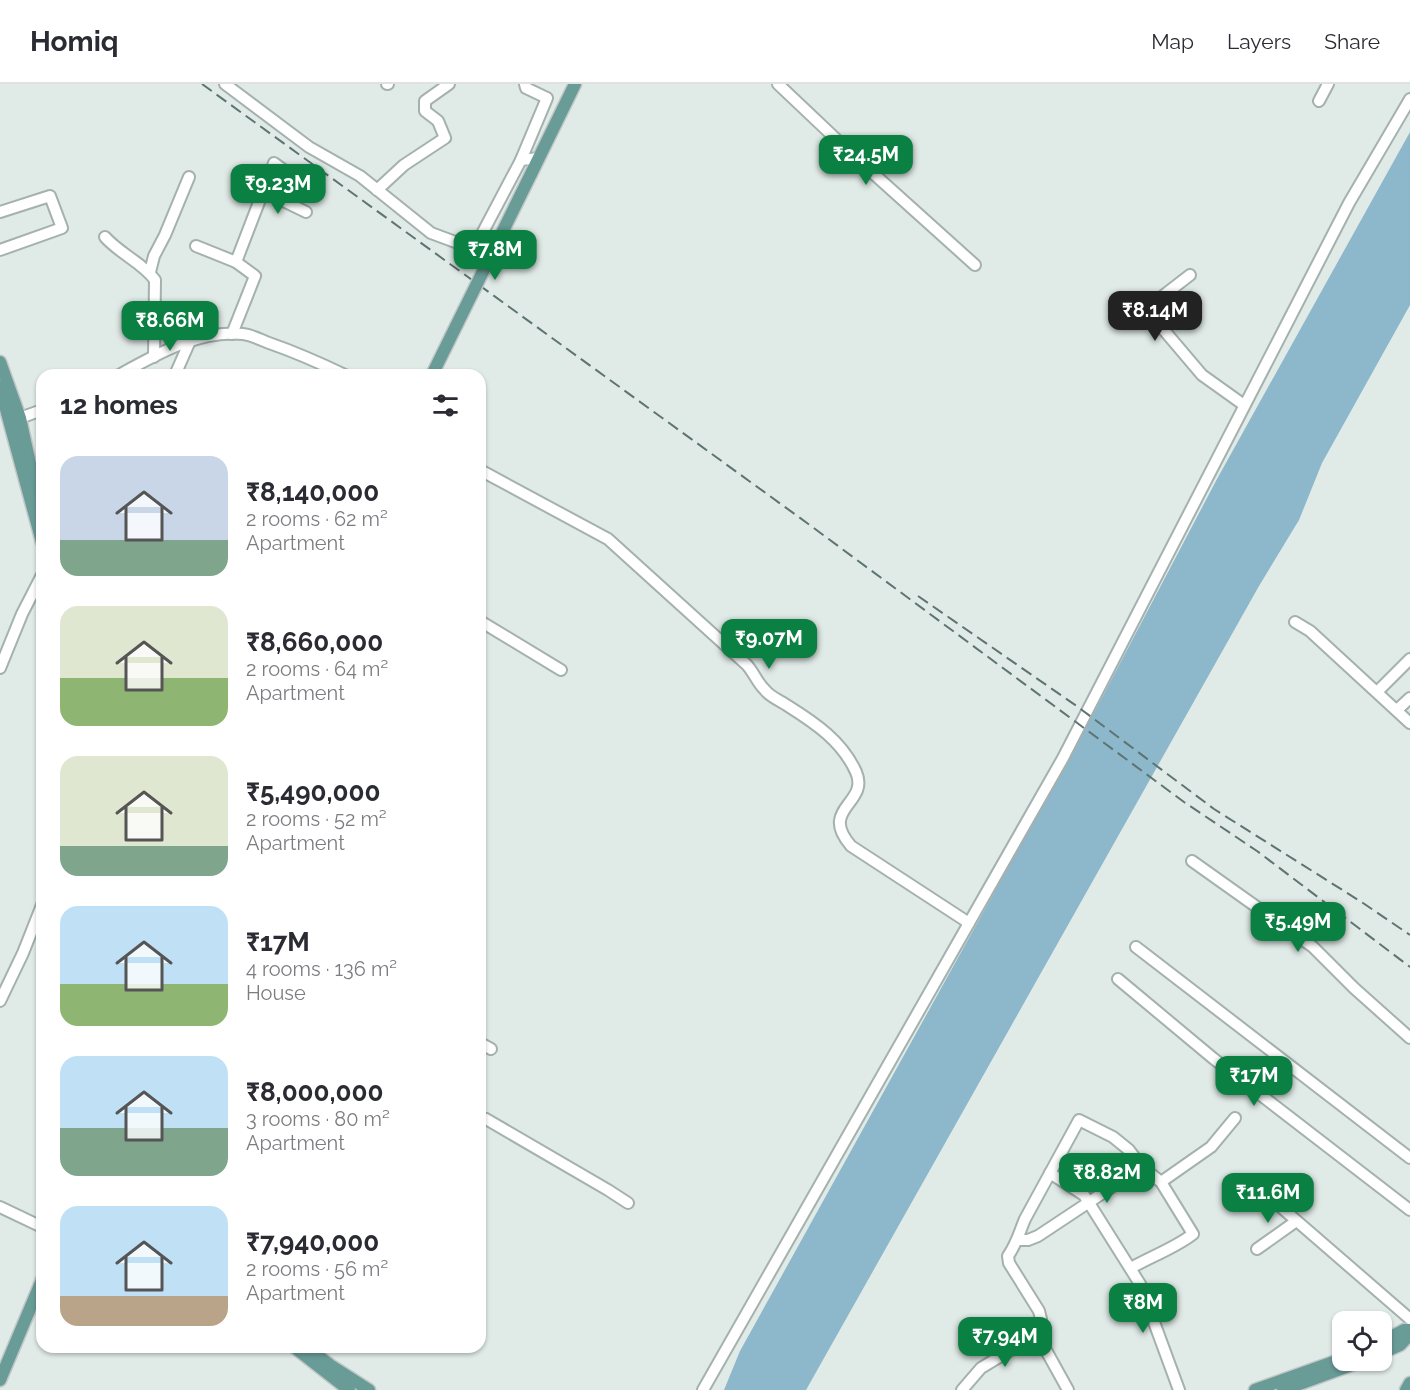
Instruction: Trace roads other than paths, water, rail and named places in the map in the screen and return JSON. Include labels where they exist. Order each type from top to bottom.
[{"type":"main road","points":[[435,369],[575,84]]},
{"type":"main road","points":[[0,362],[2,381],[36,518]]},
{"type":"main road","points":[[2,381],[20,418],[36,489]]},
{"type":"main road","points":[[0,1380],[36,1294]]},
{"type":"main road","points":[[1392,1337],[1404,1330],[1410,1332],[1400,1345],[1392,1349]]},
{"type":"main road","points":[[302,1353],[349,1390]]},
{"type":"main road","points":[[315,1353],[369,1390]]},
{"type":"main road","points":[[1255,1390],[1332,1363]]},
{"type":"main road","points":[[1283,1390],[1335,1371]]},
{"type":"main road","points":[[1406,1390],[1410,1383]]},
{"type":"street","points":[[225,84],[309,147],[360,176],[431,233],[474,249],[521,160],[547,98],[526,88],[525,84]]},
{"type":"street","points":[[377,190],[404,165],[445,138],[438,121],[424,111],[425,101],[449,84]]},
{"type":"street","points":[[778,84],[975,265]]},
{"type":"street","points":[[1319,101],[1328,84]]},
{"type":"street","points":[[703,1390],[1063,758],[1349,203],[1410,99]]},
{"type":"street","points":[[521,160],[539,158]]},
{"type":"street","points":[[237,262],[274,163],[285,171]]},
{"type":"street","points":[[150,272],[154,256],[165,236],[189,177]]},
{"type":"street","points":[[263,191],[306,213]]},
{"type":"street","points":[[0,212],[50,196],[62,228],[0,250]]},
{"type":"street","points":[[105,237],[115,249],[150,272],[155,280],[154,357]]},
{"type":"street","points":[[196,246],[237,262],[255,276],[232,334]]},
{"type":"street","points":[[1190,275],[1146,309],[1202,375],[1244,405]]},
{"type":"street","points":[[131,369],[190,341],[217,333],[245,334],[295,352],[332,369]]},
{"type":"street","points":[[178,369],[190,341]]},
{"type":"street","points":[[20,418],[36,415]]},
{"type":"street","points":[[486,473],[608,539],[746,664],[765,691],[825,730],[845,753],[858,780],[856,791],[839,822],[838,829],[842,836],[851,846],[969,923]]},
{"type":"street","points":[[0,668],[36,584]]},
{"type":"street","points":[[1295,622],[1310,630],[1410,723]]},
{"type":"street","points":[[486,625],[561,670]]},
{"type":"street","points":[[1377,692],[1410,659]]},
{"type":"street","points":[[1396,711],[1410,698]]},
{"type":"street","points":[[1192,861],[1313,946],[1354,988],[1410,1038]]},
{"type":"street","points":[[0,1001],[36,919]]},
{"type":"street","points":[[1136,947],[1410,1158]]},
{"type":"street","points":[[1118,979],[1215,1059],[1410,1210]]},
{"type":"street","points":[[486,1047],[491,1049]]},
{"type":"street","points":[[1161,1182],[1211,1147],[1235,1118]]},
{"type":"street","points":[[486,1119],[628,1203]]},
{"type":"street","points":[[962,1390],[981,1368],[1037,1334],[1041,1319],[1039,1311],[1008,1256],[1019,1240],[1024,1219],[1078,1120],[1113,1137],[1129,1150],[1142,1167],[1161,1182],[1193,1233],[1181,1243],[1131,1268]]},
{"type":"street","points":[[1019,1240],[1028,1240],[1038,1236],[1142,1167]]},
{"type":"street","points":[[1050,1173],[1084,1196],[1131,1268],[1140,1284],[1179,1390]]},
{"type":"street","points":[[1268,1196],[1410,1320]]},
{"type":"street","points":[[0,1207],[36,1224]]},
{"type":"street","points":[[1257,1249],[1295,1221]]},
{"type":"street","points":[[1037,1334],[1068,1390]]},
{"type":"water","points":[[1410,132],[1410,305],[1322,463],[1299,520],[1259,586],[806,1390],[724,1390],[740,1351],[1097,707],[1217,479]]},
{"type":"railway","points":[[202,84],[807,523],[1184,802],[1257,851],[1410,967]]},
{"type":"railway","points":[[918,596],[1078,707],[1214,809],[1410,935]]}]
